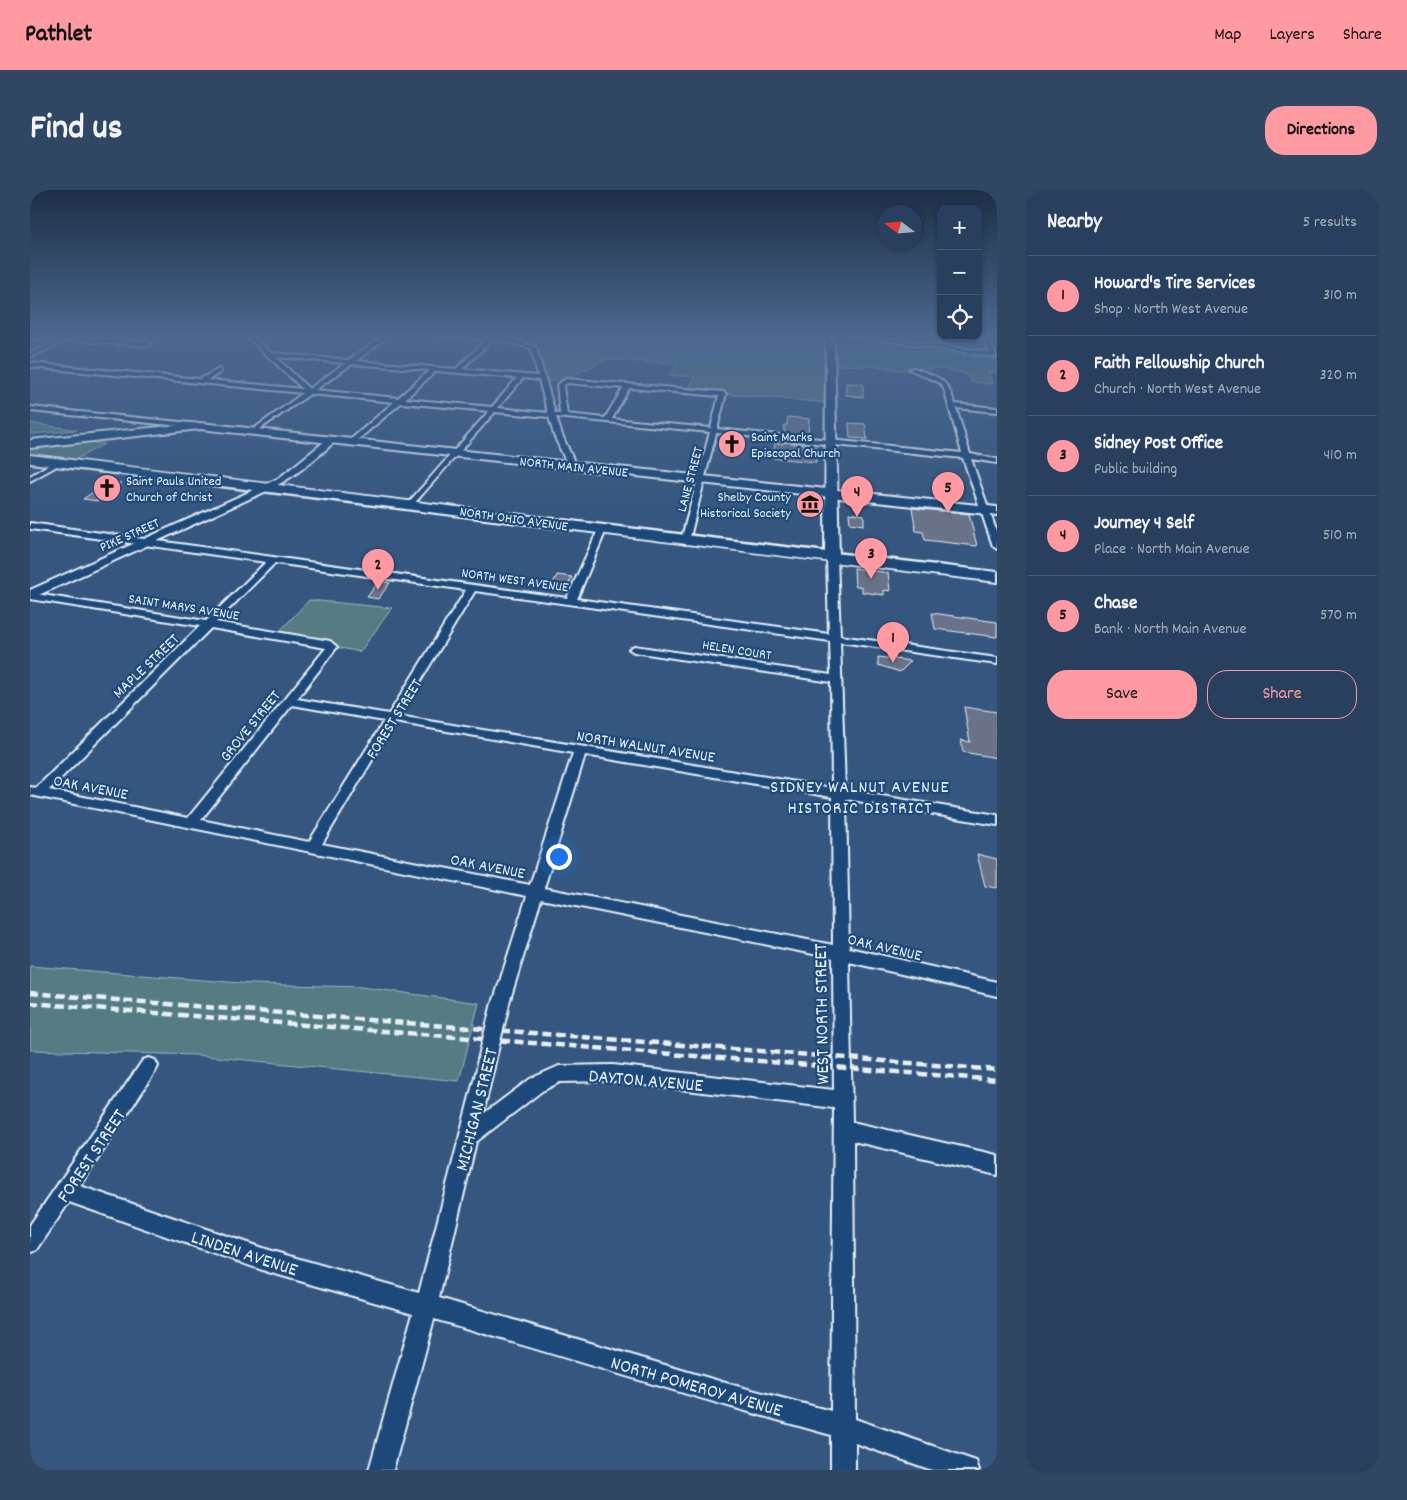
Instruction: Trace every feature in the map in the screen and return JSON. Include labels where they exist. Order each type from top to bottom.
[{"type":"main road","points":[[830,395],[832,558]]},
{"type":"main road","name":"NORTH MAIN AVENUE","points":[[30,444],[159,426],[200,426],[991,510]]},
{"type":"main road","name":"NORTH OHIO AVENUE","points":[[30,459],[412,504],[685,541],[997,577]]},
{"type":"main road","name":"PIKE STREET","points":[[30,596],[268,488]]},
{"type":"street","points":[[254,431],[304,395]]},
{"type":"street","points":[[335,395],[832,442],[997,460]]},
{"type":"street","points":[[353,442],[405,395]]},
{"type":"street","points":[[412,504],[506,395]]},
{"type":"street","points":[[547,395],[552,415],[572,466]]},
{"type":"street","points":[[561,395],[564,417]]},
{"type":"street","points":[[607,421],[622,395]]},
{"type":"street","name":"LANE STREET","points":[[685,541],[723,395]]},
{"type":"street","points":[[949,395],[966,449],[966,456],[991,510],[997,546]]},
{"type":"street","points":[[953,406],[997,410]]},
{"type":"street","points":[[30,409],[159,426]]},
{"type":"street","points":[[268,488],[282,480],[332,440]]},
{"type":"street","points":[[30,479],[58,463]]},
{"type":"street","name":"NORTH WEST AVENUE","points":[[30,526],[997,661]]},
{"type":"street","points":[[571,601],[602,530]]},
{"type":"street","name":"WEST NORTH STREET","points":[[832,558],[836,679],[843,1100],[843,1470]]},
{"type":"street","name":"MAPLE STREET","points":[[34,792],[210,624],[273,560]]},
{"type":"street","name":"FOREST STREET","points":[[312,848],[472,588]]},
{"type":"street","name":"SAINT MARYS AVENUE","points":[[30,596],[326,643],[332,647]]},
{"type":"street","name":"GROVE STREET","points":[[191,823],[332,647]]},
{"type":"street","name":"HELEN COURT","points":[[634,649],[836,679]]},
{"type":"street","name":"NORTH WALNUT AVENUE","points":[[290,701],[997,820]]},
{"type":"street","name":"MICHIGAN STREET","points":[[381,1470],[426,1307],[500,1006],[580,750]]},
{"type":"street","name":"OAK AVENUE","points":[[34,792],[840,953],[997,989]]},
{"type":"street","name":"FOREST STREET","points":[[30,1243],[149,1066]]},
{"type":"street","name":"DAYTON AVENUE","points":[[467,1137],[536,1085],[559,1074],[613,1073],[843,1100]]},
{"type":"street","points":[[843,1129],[997,1165]]},
{"type":"street","name":"LINDEN AVENUE","points":[[66,1192],[268,1261],[426,1307]]},
{"type":"street","name":"NORTH POMEROY AVENUE","points":[[426,1307],[554,1342],[729,1396],[842,1426],[967,1470]]},
{"type":"green space","points":[[732,395],[830,395],[830,403]]},
{"type":"green space","points":[[30,423],[77,430],[30,434]]},
{"type":"green space","points":[[73,440],[104,444],[68,464],[30,459],[30,444]]},
{"type":"green space","points":[[309,600],[392,608],[360,652],[276,635]]},
{"type":"green space","points":[[30,966],[253,984],[361,987],[479,1003],[459,1081],[195,1055],[30,1050]]},
{"type":"building","points":[[846,395],[863,395],[863,397]]},
{"type":"building","points":[[788,417],[809,419],[808,436],[784,434],[784,425],[787,425]]},
{"type":"building","points":[[849,423],[865,424],[867,439],[850,438]]},
{"type":"building","name":"Saint Marks Episcopal Church","points":[[728,438],[739,439],[736,450],[725,449]]},
{"type":"building","points":[[783,442],[816,447],[816,462],[773,458],[775,443],[783,444]]},
{"type":"building","name":"Saint Pauls United Church of Christ","points":[[108,482],[122,483],[98,501],[83,499]]},
{"type":"building","name":"Shelby County Historical Society","points":[[810,497],[813,498],[813,508],[806,509],[803,508],[802,501],[803,498]]},
{"type":"building","points":[[912,508],[969,514],[977,546],[925,540],[923,532],[916,531]]},
{"type":"building","points":[[849,513],[864,515],[864,525],[850,523]]},
{"type":"building","points":[[854,568],[888,573],[890,591],[884,590],[884,595],[862,592],[862,587],[855,586]]},
{"type":"building","points":[[557,575],[572,577],[565,592],[550,590]]},
{"type":"building","points":[[379,581],[390,583],[378,599],[367,597]]},
{"type":"building","points":[[932,613],[997,622],[997,637],[935,629]]},
{"type":"building","points":[[878,657],[911,661],[900,672],[878,665]]},
{"type":"building","points":[[964,707],[997,712],[997,758],[963,752],[961,740],[970,742]]},
{"type":"building","points":[[977,854],[997,859],[997,888],[985,886]]},
{"type":"railway","points":[[30,993],[997,1070]]},
{"type":"railway","points":[[30,1003],[997,1080]]},
{"type":"place","name":"Saint Marks Episcopal Church","points":[[732,444]]},
{"type":"place","name":"Saint Pauls United Church of Christ","points":[[107,488]]},
{"type":"place","name":"Shelby County Historical Society","points":[[810,504]]},
{"type":"place","name":"Chase","points":[[948,513]]},
{"type":"place","name":"Journey 4 Self","points":[[857,517]]},
{"type":"place","name":"Sidney Post Office","points":[[871,579]]},
{"type":"place","name":"Faith Fellowship Church","points":[[378,590]]},
{"type":"place","name":"Howard's Tire Services","points":[[893,663]]},
{"type":"district","name":"SIDNEY WALNUT AVENUE HISTORIC DISTRICT","points":[[860,796]]}]
